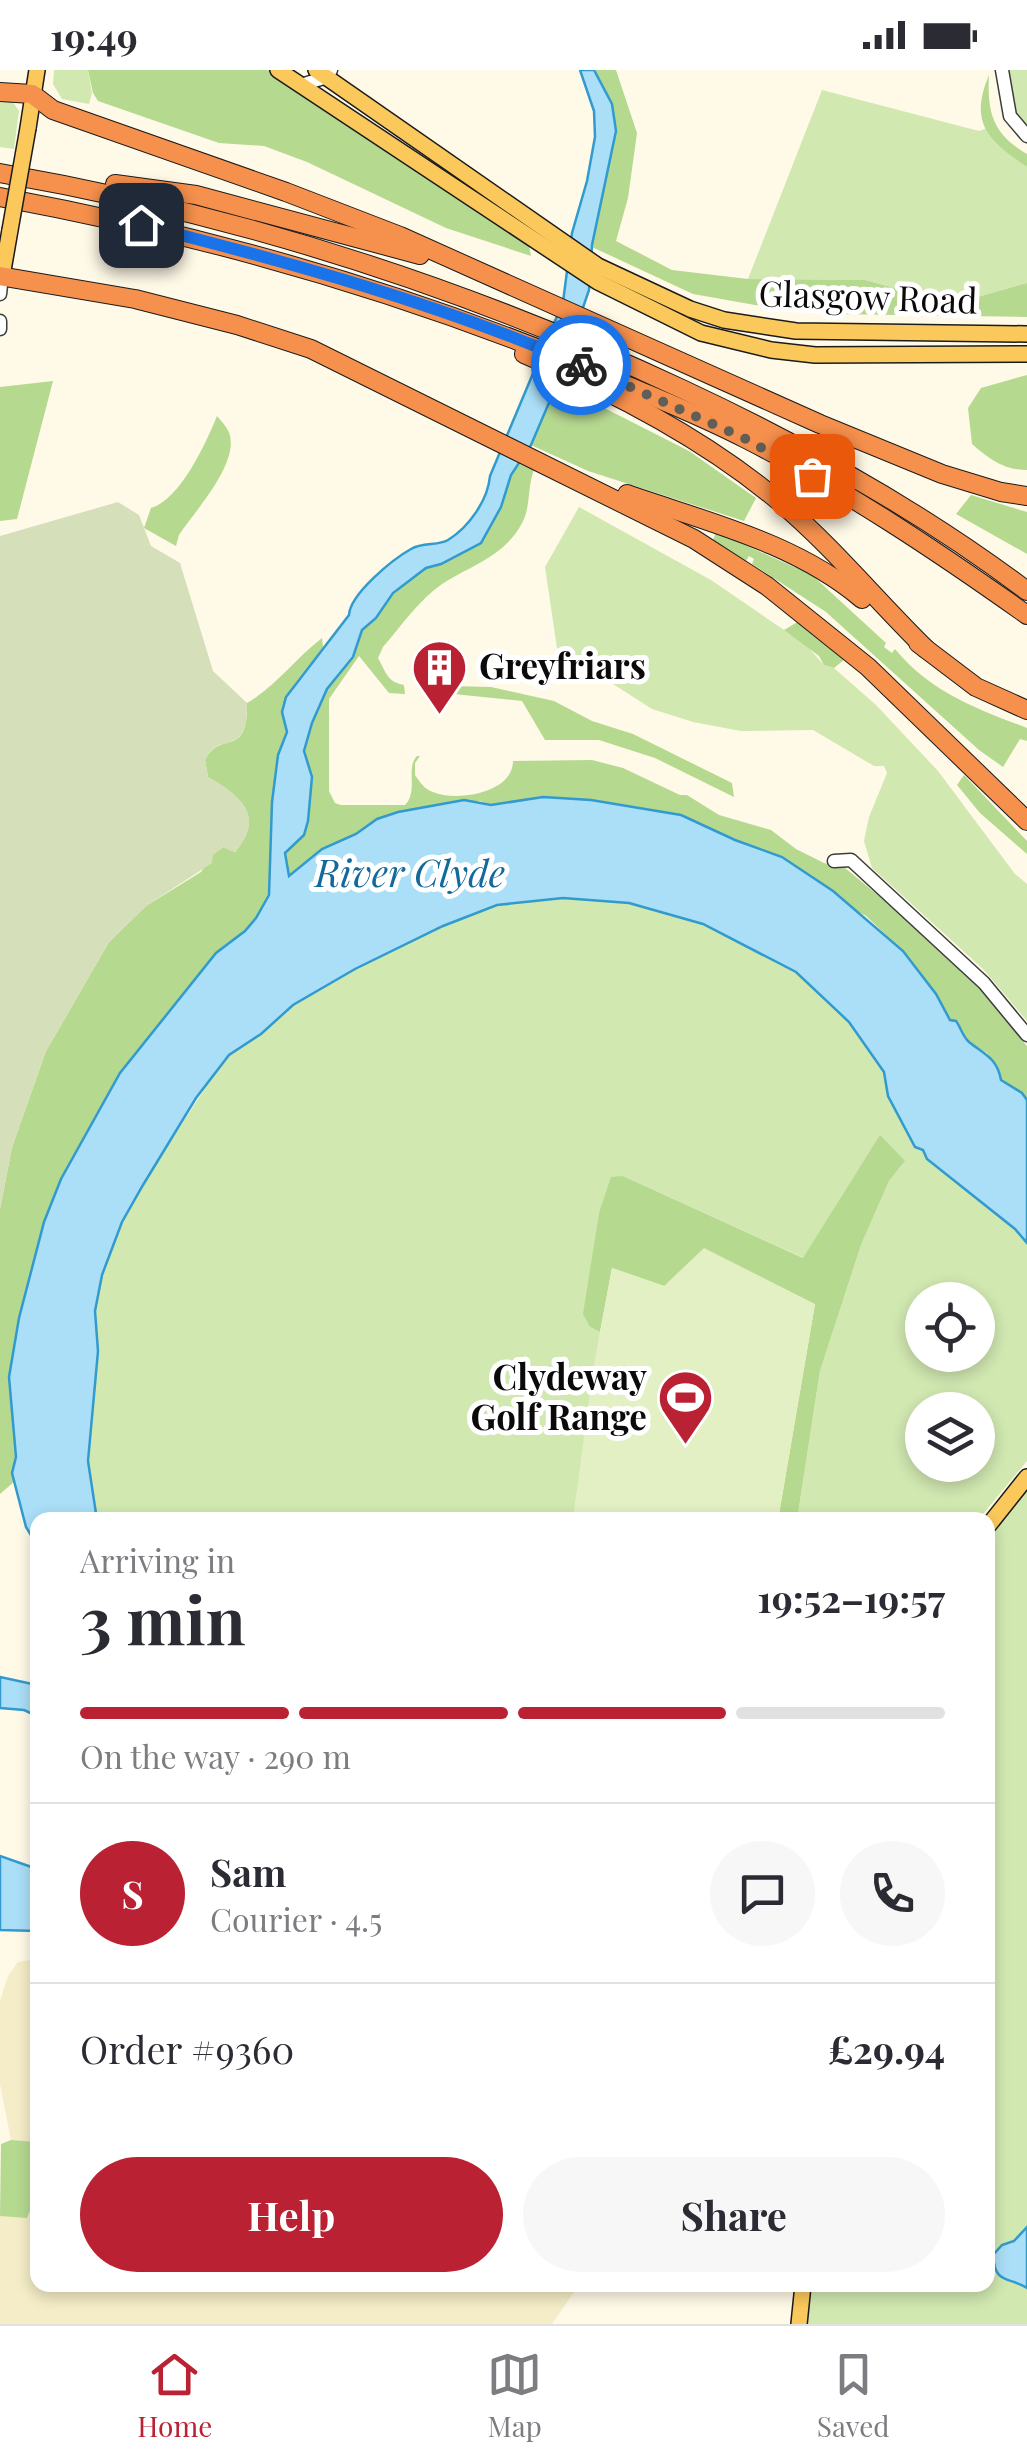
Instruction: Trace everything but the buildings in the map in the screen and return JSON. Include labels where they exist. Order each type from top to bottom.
[{"type":"highway","points":[[0,92],[32,94],[53,110],[400,236],[820,424],[942,474],[1027,496]]},
{"type":"highway","points":[[0,172],[196,194],[491,276]]},
{"type":"highway","points":[[0,172],[130,198],[273,234],[429,284],[586,344],[756,424],[830,464],[1027,591]]},
{"type":"highway","points":[[0,197],[141,225],[294,264],[362,286],[729,431],[790,463],[948,560],[1027,616]]},
{"type":"highway","points":[[0,282],[135,299],[311,349],[694,539],[767,586],[868,667],[1027,821]]},
{"type":"highway","points":[[564,365],[690,437],[748,476],[807,527],[926,649]]},
{"type":"highway","points":[[560,471],[738,532],[806,562],[849,588],[976,688],[1027,710]]},
{"type":"main road","points":[[0,282],[37,70]]},
{"type":"main road","points":[[278,70],[320,75],[348,92],[560,249]]},
{"type":"main road","points":[[320,75],[383,138],[598,274]]},
{"type":"main road","name":"Glasgow Road","points":[[598,274],[724,320],[762,327],[819,333],[1027,334]]},
{"type":"main road","name":"Glasgow Road","points":[[598,274],[690,328],[771,350],[815,355],[1027,354]]},
{"type":"main road","points":[[995,1517],[1027,1477]]},
{"type":"main road","points":[[799,2324],[802,2292]]},
{"type":"street","points":[[1002,70],[1010,116],[1027,136]]},
{"type":"street","points":[[0,321],[0,329]]},
{"type":"street","points":[[834,861],[851,860],[984,983],[1027,1035]]},
{"type":"shaded area","points":[[30,1961],[30,2141],[11,2140],[0,2084],[0,2001],[8,1976],[18,1962]]},
{"type":"shaded area","points":[[30,2204],[30,2292],[574,2292],[552,2324],[0,2324],[0,2216],[12,2215]]},
{"type":"green space","points":[[54,70],[88,70],[92,93],[89,104],[62,99],[53,84]]},
{"type":"green space","points":[[88,70],[268,70],[514,230],[529,246],[531,256],[446,228],[307,162],[264,146],[219,143],[98,101]]},
{"type":"green space","points":[[595,70],[616,70],[637,133],[628,198],[616,241],[672,270],[748,279],[865,280],[953,304],[1027,283],[1027,317],[831,314],[755,305],[693,294],[592,247],[616,132],[613,104]]},
{"type":"green space","points":[[1008,70],[1027,70],[1027,128],[1014,111]]},
{"type":"green space","points":[[989,75],[994,121],[1006,139],[1027,154],[1027,167],[1001,148],[986,128],[981,106]]},
{"type":"green space","points":[[822,90],[979,131],[987,128],[1027,167],[1027,283],[953,304],[865,280],[748,279]]},
{"type":"green space","points":[[0,100],[13,102],[19,111],[14,149],[0,147]]},
{"type":"green space","points":[[1027,375],[1027,470],[997,463],[972,444],[968,408],[981,388]]},
{"type":"green space","points":[[53,381],[17,519],[0,521],[0,387]]},
{"type":"green space","points":[[557,384],[689,451],[756,498],[744,521],[588,471],[531,445]]},
{"type":"green space","points":[[217,416],[230,436],[227,461],[179,535],[176,546],[144,528],[151,508],[172,494],[191,469]]},
{"type":"green space","points":[[520,464],[534,470],[525,517],[515,534],[487,559],[434,590],[383,647],[378,658],[390,679],[404,685],[405,694],[389,693],[359,656],[329,699],[329,791],[335,803],[405,805],[417,756],[415,775],[422,785],[433,792],[456,796],[494,788],[511,772],[513,761],[592,760],[623,768],[687,795],[719,815],[771,830],[796,849],[845,868],[935,942],[981,990],[1027,1046],[1027,1100],[1001,1080],[987,1053],[967,1042],[903,951],[866,916],[735,840],[681,815],[591,800],[543,797],[491,805],[480,801],[377,819],[356,834],[321,849],[289,877],[285,853],[304,835],[308,822],[312,777],[304,751],[327,689],[353,657],[362,630],[393,594],[426,568],[481,543],[501,507],[511,475]]},
{"type":"green space","points":[[971,495],[1027,512],[1027,554],[956,514]]},
{"type":"green space","points":[[118,502],[139,515],[151,546],[180,563],[213,671],[247,703],[243,732],[211,751],[205,760],[208,777],[246,808],[248,827],[235,852],[222,847],[213,855],[212,863],[146,906],[109,942],[46,1051],[12,1147],[0,1209],[0,536]]},
{"type":"green space","points":[[579,507],[711,580],[806,645],[824,665],[834,668],[876,705],[938,771],[1015,874],[1027,884],[1027,1021],[983,969],[872,868],[864,841],[887,773],[884,766],[874,766],[813,730],[741,731],[652,709],[557,648],[545,567]]},
{"type":"green space","points":[[716,532],[812,575],[886,643],[884,647],[892,653],[895,649],[923,677],[955,698],[1027,728],[1027,741],[1020,739],[1003,767],[979,750],[826,612],[752,564],[754,559],[749,556],[746,561],[713,540]]},
{"type":"green space","points":[[799,621],[845,659],[834,668],[824,665],[819,656],[784,630]]},
{"type":"green space","points":[[322,638],[323,647],[283,706],[287,732],[278,755],[272,802],[269,894],[256,918],[216,953],[120,1073],[61,1179],[44,1222],[19,1318],[9,1377],[15,1481],[0,1494],[0,1209],[12,1147],[46,1051],[109,942],[146,906],[201,872],[212,855],[223,847],[235,852],[244,839],[249,817],[245,808],[239,799],[208,777],[205,760],[211,751],[243,732],[247,703]]},
{"type":"green space","points":[[451,686],[491,687],[554,701],[592,721],[633,734],[732,783],[734,797],[655,758],[599,740],[545,740],[522,701],[444,693]]},
{"type":"green space","points":[[964,775],[1027,841],[1027,854],[980,813],[957,785]]},
{"type":"green space","points":[[563,898],[629,903],[703,924],[796,972],[849,1022],[885,1073],[888,1096],[915,1147],[1027,1243],[1027,1461],[985,1512],[798,1512],[820,1371],[861,1245],[889,1181],[905,1161],[804,1258],[623,1176],[599,1213],[584,1314],[590,1327],[600,1332],[574,1512],[96,1512],[88,1461],[97,1351],[95,1311],[102,1275],[122,1223],[229,1055],[261,1034],[293,1005],[443,926],[497,905]]},
{"type":"green space","points":[[880,1135],[905,1161],[889,1181],[861,1245],[820,1371],[798,1512],[779,1512],[815,1304],[664,1286],[612,1268],[600,1332],[590,1327],[583,1314],[599,1213],[611,1177],[623,1176],[803,1258]]},
{"type":"green space","name":"Clydeway Golf Range","points":[[704,1248],[815,1304],[779,1512],[574,1512],[593,1370],[612,1268],[664,1286]]},
{"type":"green space","points":[[1027,1486],[1027,2324],[805,2324],[807,2292],[995,2292],[995,1526]]},
{"type":"green space","points":[[11,2140],[30,2141],[27,2218],[0,2216],[1,2144]]},
{"type":"water","name":"River Clyde","points":[[580,70],[594,70],[612,104],[616,131],[592,245],[589,290],[557,384],[481,543],[426,568],[393,593],[376,618],[362,630],[353,657],[327,689],[304,751],[312,777],[308,821],[304,835],[285,853],[289,876],[322,849],[356,834],[377,819],[464,800],[491,805],[543,797],[591,800],[681,815],[782,857],[833,891],[903,951],[936,994],[950,1020],[956,1021],[967,1040],[993,1062],[1001,1080],[1027,1100],[1027,1243],[915,1147],[888,1096],[884,1072],[849,1022],[796,972],[703,924],[629,903],[563,898],[497,905],[443,926],[355,969],[293,1005],[261,1034],[229,1055],[196,1098],[122,1222],[102,1275],[95,1311],[98,1351],[88,1461],[96,1512],[30,1512],[30,1534],[12,1473],[16,1457],[9,1377],[19,1318],[44,1222],[61,1179],[120,1073],[216,953],[256,918],[269,895],[272,802],[278,755],[287,732],[282,712],[286,697],[374,578],[411,549],[448,540],[463,528],[481,503],[563,302],[572,233],[595,137],[594,111]]},
{"type":"water","points":[[0,1677],[30,1683],[30,1713],[0,1708]]},
{"type":"water","points":[[0,1856],[30,1867],[30,1931],[0,1930]]},
{"type":"water","points":[[1027,2227],[1027,2288],[1004,2278],[995,2268],[995,2253]]},
{"type":"way so far","points":[[581,365],[744,438],[812,476]]},
{"type":"place","name":"Greyfriars","points":[[440,716]]},
{"type":"place","name":"Clydeway Golf Range","points":[[686,1447]]},
{"type":"route","points":[[141,225],[338,278],[581,365]]}]
